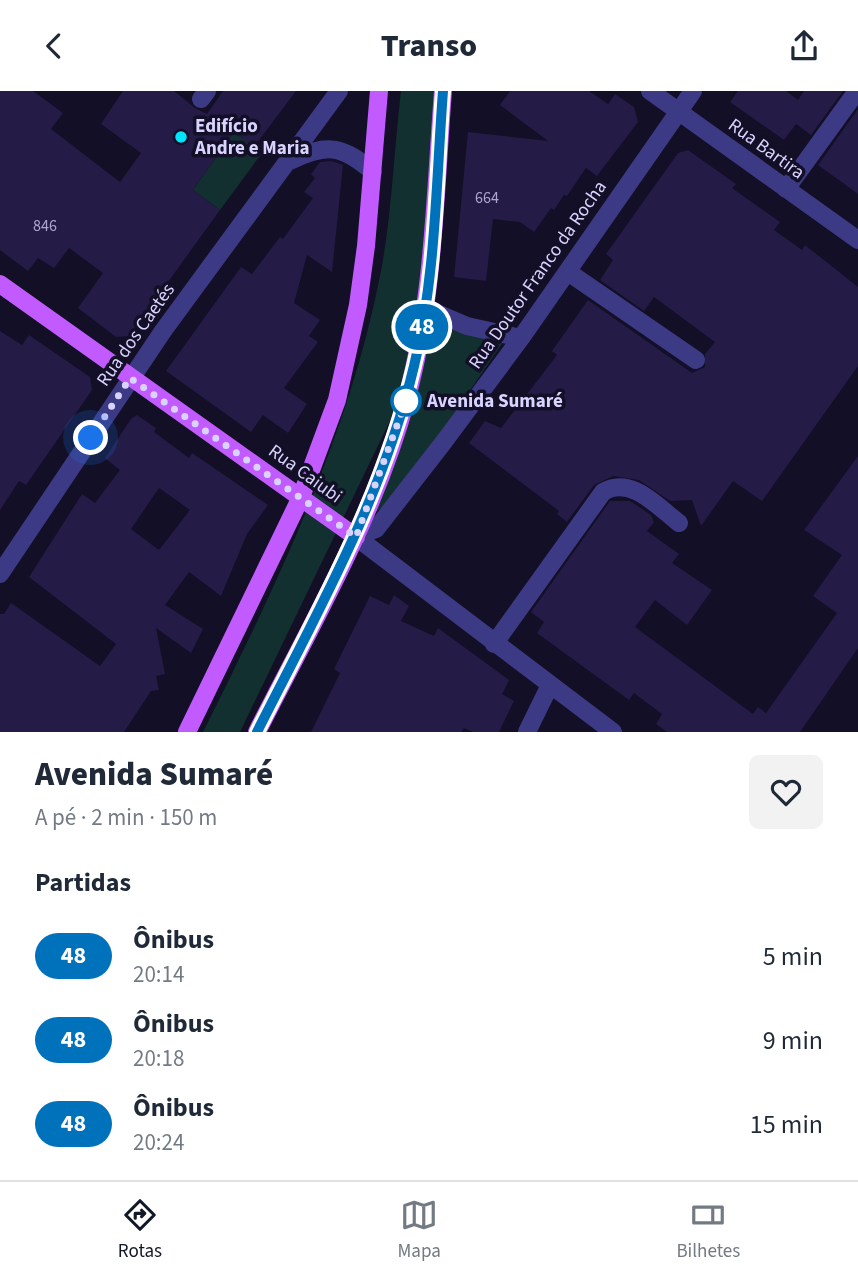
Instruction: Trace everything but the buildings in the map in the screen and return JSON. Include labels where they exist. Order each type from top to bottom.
[{"type":"main road","points":[[187,732],[301,497],[326,435],[346,359],[359,294],[379,91]]},
{"type":"main road","points":[[257,732],[356,537],[406,399],[425,308],[443,91]]},
{"type":"main road","name":"Rua Caiubi","points":[[0,284],[356,537]]},
{"type":"street","name":"Rua Bartira","points":[[650,91],[858,240]]},
{"type":"street","name":"Rua Doutor Franco da Rocha","points":[[356,537],[376,530],[521,338],[693,91]]},
{"type":"street","points":[[786,189],[857,91]]},
{"type":"street","name":"Rua dos Caetés","points":[[0,574],[130,378],[290,161],[335,92]]},
{"type":"street","points":[[290,161],[311,151],[342,150],[373,172]]},
{"type":"street","points":[[568,272],[696,360]]},
{"type":"street","points":[[425,308],[467,326],[521,338]]},
{"type":"street","points":[[494,644],[603,492],[616,487],[630,488],[679,523]]},
{"type":"street","name":"Rua Caiubi","points":[[356,537],[612,732]]},
{"type":"street","points":[[527,732],[550,685]]},
{"type":"green space","points":[[401,91],[439,91],[419,310],[399,402],[240,732],[203,732],[283,565],[330,450],[350,391],[367,331],[385,249]]},
{"type":"green space","points":[[234,132],[262,153],[220,210],[193,190]]},
{"type":"green space","points":[[431,317],[504,341],[395,499],[374,513],[417,397]]},
{"type":"bus line","name":"48","points":[[257,732],[356,537],[406,399],[425,308],[443,91]]},
{"type":"place","name":"Edifício Andre e Maria","points":[[181,137]]},
{"type":"place","name":"Avenida Sumaré","points":[[406,401]]},
{"type":"route","points":[[91,438],[130,378],[356,537],[406,401]]}]
